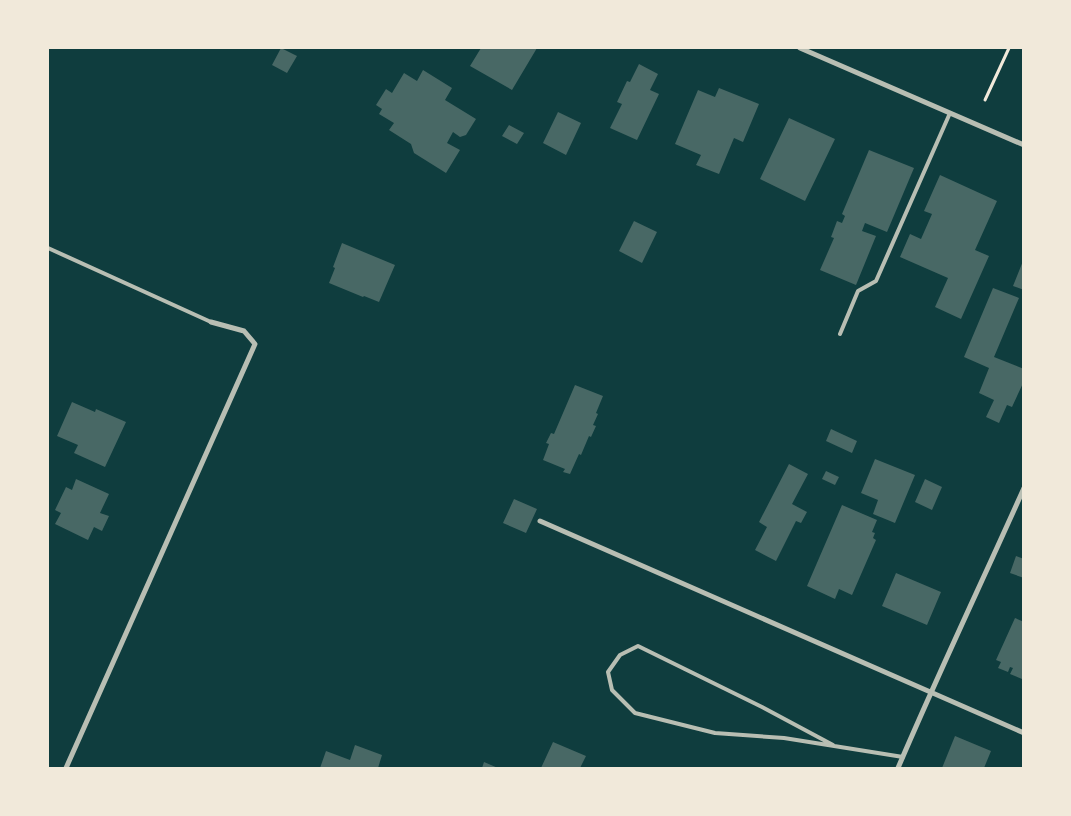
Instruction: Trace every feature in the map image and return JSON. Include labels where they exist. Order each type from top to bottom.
[{"type":"street","points":[[800,48],[1024,145]]},
{"type":"street","points":[[66,768],[254,344],[244,331],[211,322]]},
{"type":"street","points":[[898,768],[930,692],[1024,488]]},
{"type":"street","points":[[540,521],[1024,733]]},
{"type":"lane","points":[[840,334],[858,291],[876,281],[950,113]]},
{"type":"lane","points":[[48,248],[211,322]]},
{"type":"lane","points":[[833,746],[762,707],[638,646],[620,655],[608,672],[612,690],[634,714],[716,733],[784,738],[833,746],[903,757]]},
{"type":"path","points":[[985,100],[1009,48]]},
{"type":"building","points":[[281,48],[297,56],[287,73],[272,65]]},
{"type":"building","points":[[481,48],[537,48],[512,90],[470,66]]},
{"type":"building","points":[[639,64],[658,74],[650,90],[659,94],[637,140],[610,128],[622,104],[617,102],[627,81],[630,82]]},
{"type":"building","points":[[423,70],[452,88],[445,100],[476,119],[466,135],[460,137],[453,132],[447,143],[460,150],[446,173],[414,153],[411,144],[389,130],[394,123],[379,114],[382,109],[376,105],[386,89],[392,93],[404,73],[417,81]]},
{"type":"building","points":[[719,88],[759,104],[743,142],[734,138],[719,174],[696,165],[701,155],[675,144],[698,90],[715,97]]},
{"type":"building","points":[[558,112],[581,123],[566,155],[543,143]]},
{"type":"building","points":[[789,118],[835,139],[805,201],[760,179]]},
{"type":"building","points":[[509,125],[524,133],[517,144],[502,136]]},
{"type":"building","points":[[869,150],[914,168],[887,232],[865,223],[862,231],[876,236],[856,285],[820,270],[834,238],[831,237],[837,221],[842,223],[845,216],[842,214]]},
{"type":"building","points":[[940,175],[997,201],[975,250],[989,256],[961,319],[935,307],[948,278],[900,257],[910,234],[921,239],[932,214],[924,211]]},
{"type":"building","points":[[634,221],[657,232],[642,263],[619,251]]},
{"type":"building","points":[[342,243],[395,265],[379,302],[329,283]]},
{"type":"building","points":[[1024,261],[1024,290],[1013,286]]},
{"type":"building","points":[[993,288],[1019,298],[994,357],[1024,369],[1024,381],[1012,407],[1007,405],[999,423],[986,417],[994,400],[979,393],[989,368],[964,357]]},
{"type":"building","points":[[575,385],[603,396],[593,425],[596,426],[591,437],[589,436],[581,455],[579,454],[570,474],[563,472],[565,469],[543,460],[549,444],[546,443],[551,433],[554,434]]},
{"type":"building","points":[[72,402],[95,412],[96,409],[126,422],[105,467],[74,453],[78,445],[57,436]]},
{"type":"building","points":[[831,429],[857,441],[852,453],[826,441]]},
{"type":"building","points":[[875,459],[915,475],[895,523],[873,514],[878,500],[861,493]]},
{"type":"building","points":[[789,464],[808,474],[792,504],[807,512],[801,523],[796,521],[776,561],[755,550],[767,527],[759,522]]},
{"type":"building","points":[[826,471],[839,477],[835,485],[822,479]]},
{"type":"building","points":[[76,479],[109,494],[100,513],[109,516],[102,531],[94,527],[88,540],[55,524],[61,513],[55,510],[66,487],[72,490]]},
{"type":"building","points":[[925,479],[942,487],[932,510],[915,502]]},
{"type":"building","points":[[514,499],[537,509],[526,533],[503,523]]},
{"type":"building","points":[[842,505],[877,520],[872,532],[875,533],[873,538],[876,540],[852,595],[839,589],[835,599],[807,586]]},
{"type":"building","points":[[1016,556],[1024,559],[1024,578],[1010,573]]},
{"type":"building","points":[[896,573],[941,592],[927,625],[882,606]]},
{"type":"building","points":[[1015,618],[1024,622],[1024,675],[1022,679],[1010,674],[1013,668],[1010,667],[1008,672],[998,668],[1001,662],[996,660]]},
{"type":"building","points":[[955,736],[991,751],[984,768],[942,768]]},
{"type":"building","points":[[553,742],[586,756],[580,768],[541,768]]},
{"type":"building","points":[[355,745],[382,755],[378,768],[320,768],[326,751],[350,760]]},
{"type":"building","points":[[484,762],[498,768],[482,768]]}]
